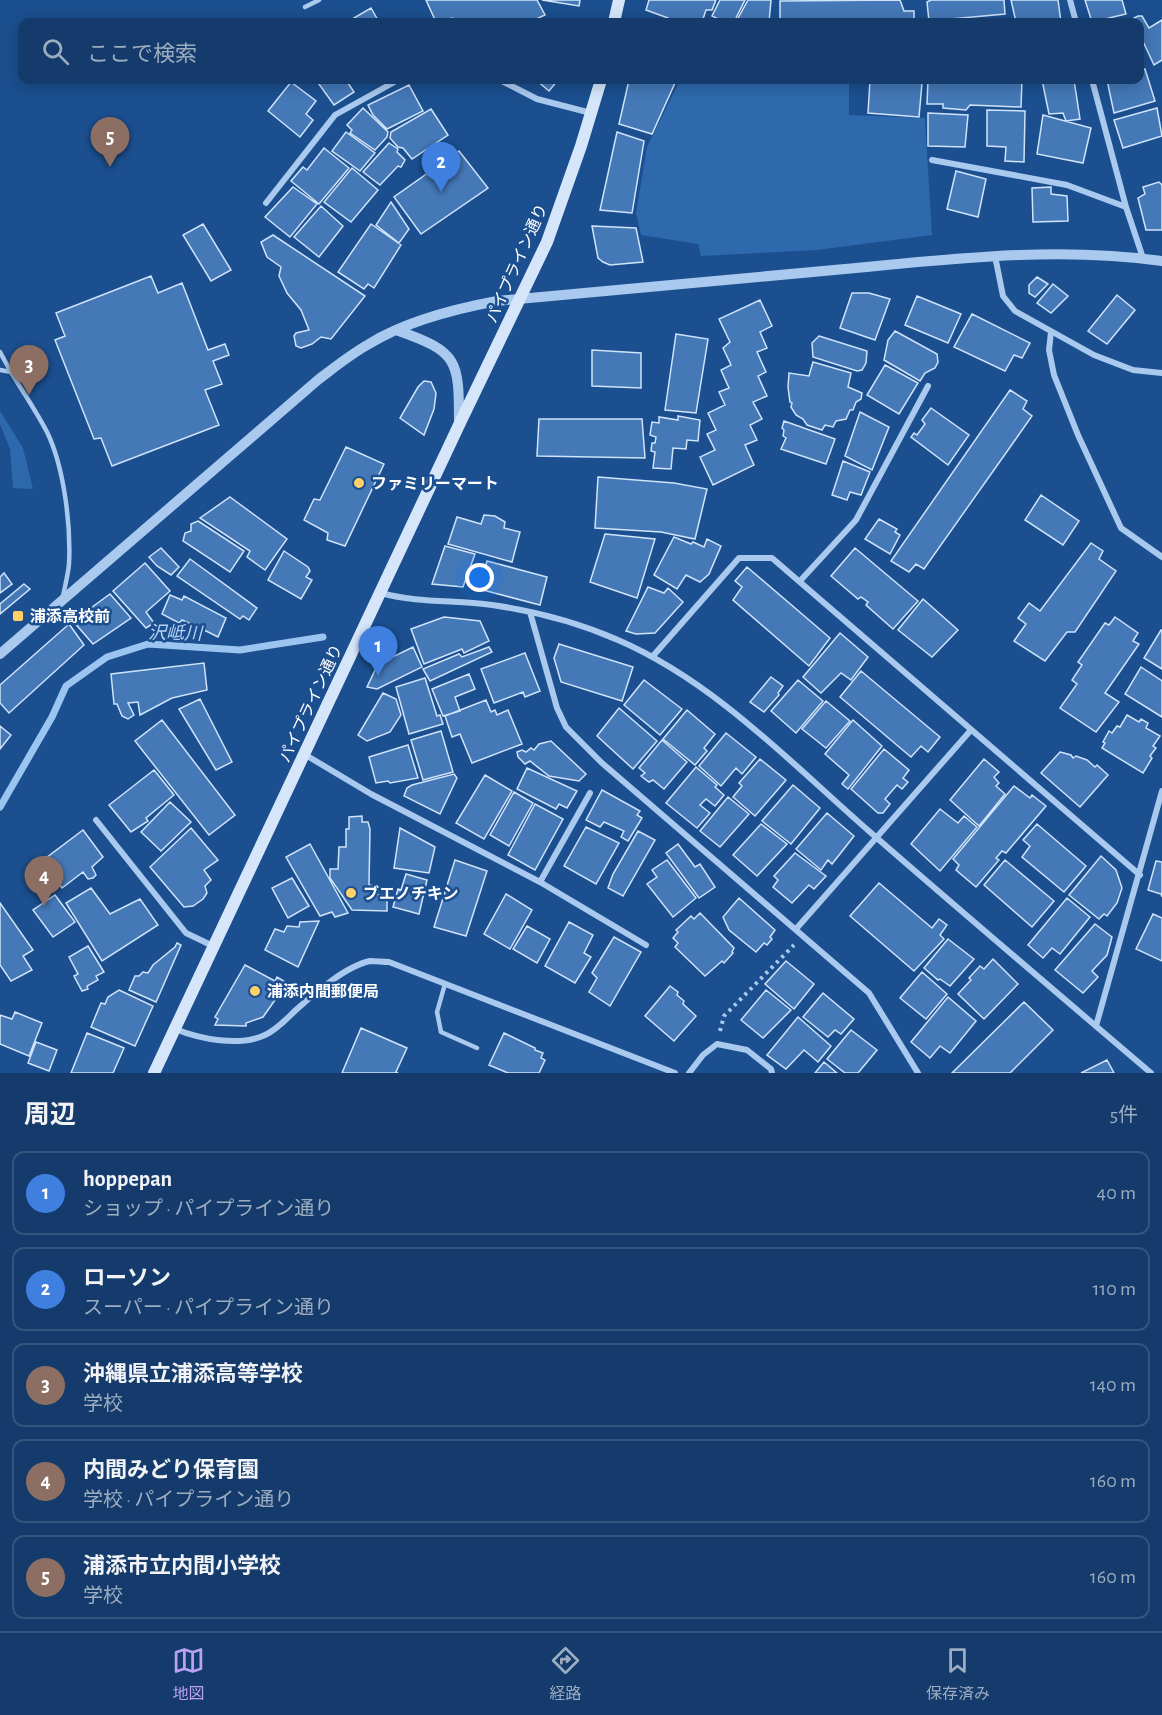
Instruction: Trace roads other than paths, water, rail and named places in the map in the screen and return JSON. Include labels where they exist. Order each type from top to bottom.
[{"type":"main road","points":[[615,18],[619,0]]},
{"type":"main road","name":"パイプライン通り","points":[[154,1073],[547,242],[600,84]]},
{"type":"street","points":[[1070,0],[1075,18]]},
{"type":"street","points":[[266,202],[335,115],[391,84]]},
{"type":"street","points":[[508,84],[537,99],[592,113]]},
{"type":"street","points":[[1093,84],[1126,207],[1143,258]]},
{"type":"street","points":[[932,160],[1067,185],[1126,207]]},
{"type":"street","points":[[0,654],[319,380],[370,343],[396,330],[471,306],[521,299],[995,255],[1105,254],[1162,261]]},
{"type":"street","points":[[995,255],[1003,296],[1015,311],[1094,355],[1132,369],[1162,373]]},
{"type":"street","points":[[396,330],[435,345],[454,363],[459,383],[459,425]]},
{"type":"street","points":[[1051,332],[1049,350],[1054,375],[1078,435],[1121,528],[1162,557]]},
{"type":"street","points":[[800,581],[856,520],[928,386]]},
{"type":"street","points":[[653,656],[738,558],[772,558],[1140,875]]},
{"type":"street","points":[[381,593],[401,598],[492,605],[530,612],[581,626],[653,656],[754,730],[1151,1073]]},
{"type":"street","points":[[530,612],[557,708],[566,727],[602,763],[869,993],[918,1073]]},
{"type":"street","points":[[795,929],[971,730]]},
{"type":"street","points":[[304,754],[371,794],[540,882],[646,945]]},
{"type":"street","points":[[1096,1026],[1162,791]]},
{"type":"street","points":[[540,882],[590,793]]},
{"type":"street","points":[[96,820],[186,933],[213,946]]},
{"type":"street","points":[[174,1029],[194,1036],[219,1040],[263,1036],[276,1028],[328,984],[350,970],[370,962],[389,962],[675,1073]]},
{"type":"street","points":[[688,1073],[703,1055],[717,1044],[747,1050],[772,1073]]},
{"type":"lane","points":[[305,6],[319,0]]},
{"type":"lane","points":[[0,352],[48,434],[59,466],[66,504],[69,565],[62,602]]},
{"type":"lane","points":[[0,370],[11,372]]},
{"type":"lane","points":[[445,984],[437,1012],[441,1032],[477,1048]]},
{"type":"waterway","name":"沢岻川","points":[[0,807],[52,717],[66,686],[107,657],[148,644],[240,650],[323,637]]},
{"type":"place","name":"浦添市立内間小学校","points":[[110,167]]},
{"type":"place","name":"ローソン","points":[[441,192]]},
{"type":"place","name":"沖縄県立浦添高等学校","points":[[29,395]]},
{"type":"place","name":"ファミリーマート","points":[[359,483]]},
{"type":"place","name":"浦添高校前","points":[[18,616]]},
{"type":"place","name":"hoppepan","points":[[378,676]]},
{"type":"place","name":"ブエノチキン","points":[[351,893]]},
{"type":"place","name":"内間みどり保育園","points":[[44,906]]},
{"type":"place","name":"浦添内間郵便局","points":[[255,991]]}]
